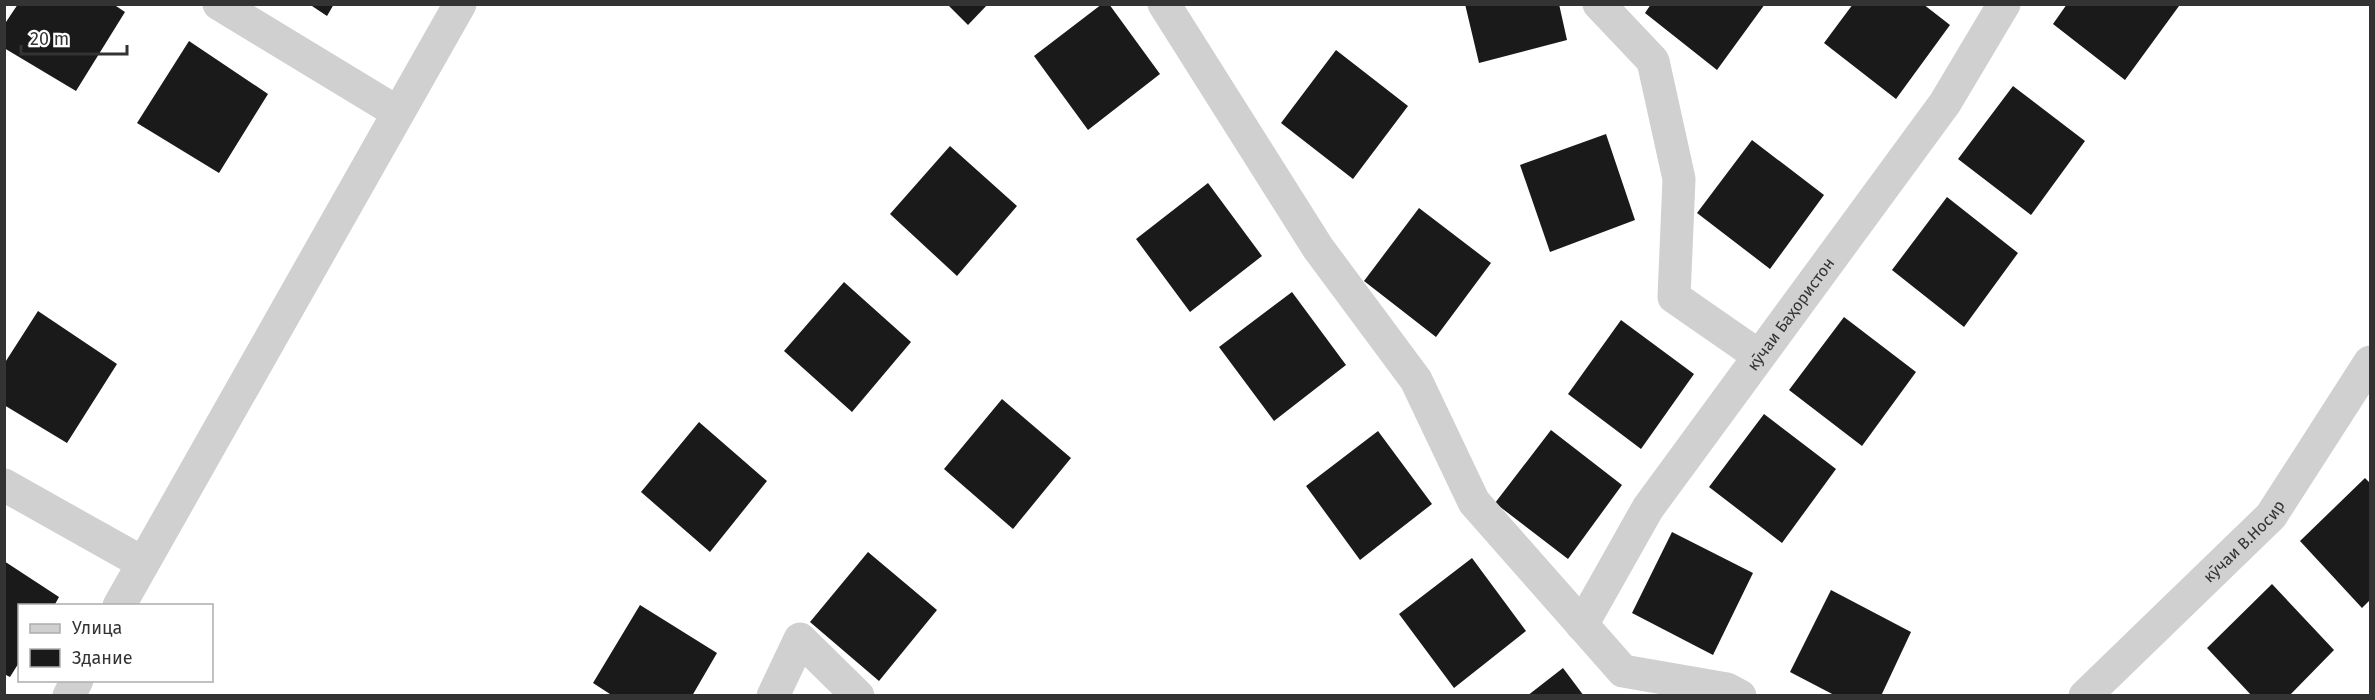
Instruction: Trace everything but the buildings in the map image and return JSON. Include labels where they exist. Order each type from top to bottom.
[{"type":"street","points":[[219,4],[397,112]]},
{"type":"street","points":[[120,604],[460,4]]},
{"type":"street","points":[[1164,4],[1318,248],[1416,380],[1474,502],[1623,671],[1727,689],[1740,696]]},
{"type":"street","points":[[1599,4],[1653,61],[1679,179],[1674,297],[1759,356]]},
{"type":"street","name":"кӯчаи Баҳористон","points":[[1582,625],[1648,508],[1945,103],[2004,4]]},
{"type":"street","name":"кӯчаи В.Носир","points":[[2085,696],[2271,516],[2370,362]]},
{"type":"street","points":[[4,484],[143,563]]},
{"type":"street","points":[[773,696],[800,639],[858,696]]},
{"type":"street","points":[[69,696],[76,682]]}]
